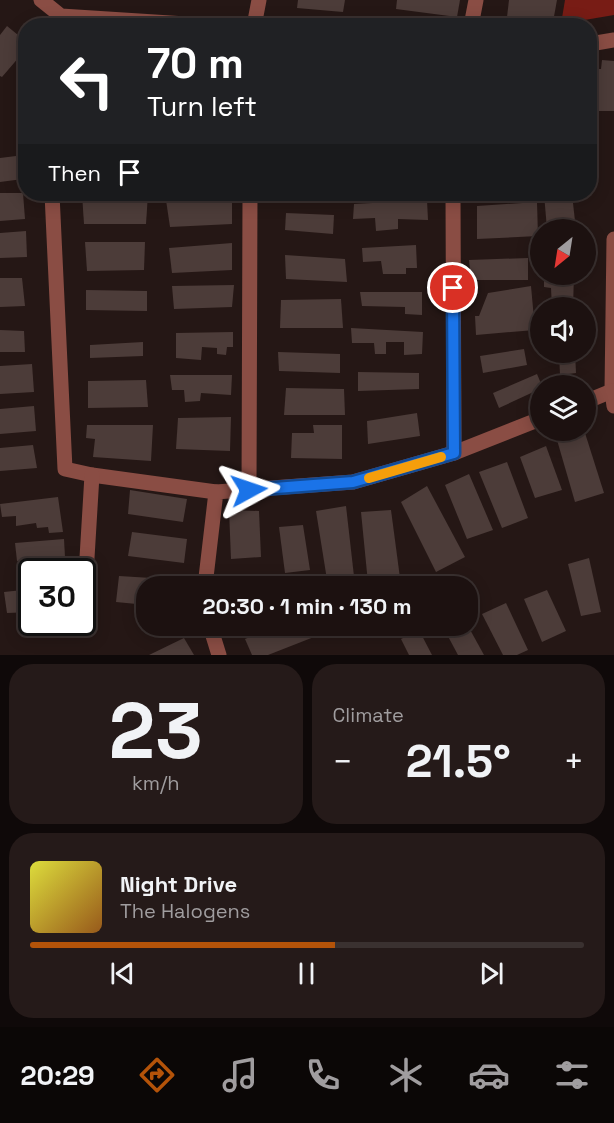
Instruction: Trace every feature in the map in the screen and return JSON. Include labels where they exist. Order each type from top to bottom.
[{"type":"street","points":[[41,0],[61,16],[92,18]]},
{"type":"street","points":[[256,18],[259,0]]},
{"type":"street","points":[[473,18],[476,0]]},
{"type":"street","points":[[597,43],[614,40]]},
{"type":"street","points":[[52,201],[65,469],[92,475],[216,492],[353,482],[454,453],[530,423]]},
{"type":"street","points":[[249,490],[250,201]]},
{"type":"street","points":[[453,201],[454,453]]},
{"type":"street","points":[[596,401],[613,399],[614,239]]},
{"type":"street","points":[[87,558],[92,475]]},
{"type":"street","points":[[206,576],[216,492]]},
{"type":"street","points":[[213,636],[219,655]]},
{"type":"shaded area","points":[[565,0],[614,0],[614,15],[596,18],[562,18]]},
{"type":"building","points":[[298,0],[345,0],[343,12],[297,8]]},
{"type":"building","points":[[397,0],[460,0],[457,17],[396,9]]},
{"type":"building","points":[[509,0],[557,0],[554,18],[507,17]]},
{"type":"building","points":[[7,26],[18,35],[18,58],[2,77],[0,76],[0,35]]},
{"type":"building","points":[[602,60],[614,61],[614,111],[597,111],[597,69],[601,69]]},
{"type":"building","points":[[18,156],[18,180],[0,182],[0,158]]},
{"type":"building","points":[[0,193],[18,193],[18,201],[24,201],[25,219],[0,221]]},
{"type":"building","points":[[82,201],[148,201],[146,224],[84,224]]},
{"type":"building","points":[[166,201],[232,201],[232,224],[170,227]]},
{"type":"building","points":[[427,201],[428,220],[398,219],[398,229],[376,231],[375,218],[353,219],[354,204]]},
{"type":"building","points":[[545,201],[573,201],[575,219],[546,219]]},
{"type":"building","points":[[537,202],[538,219],[530,219],[530,236],[477,239],[477,206]]},
{"type":"building","points":[[286,213],[334,215],[333,234],[285,230]]},
{"type":"building","points":[[26,231],[27,257],[0,258],[0,233]]},
{"type":"building","points":[[85,242],[145,242],[144,270],[87,271]]},
{"type":"building","points":[[232,243],[232,270],[172,273],[169,248]]},
{"type":"building","points":[[416,245],[417,268],[406,268],[406,274],[383,274],[381,261],[363,262],[362,248]]},
{"type":"building","points":[[285,255],[345,259],[347,282],[286,279]]},
{"type":"building","points":[[528,258],[528,280],[471,280],[469,260]]},
{"type":"building","points":[[0,278],[22,278],[25,306],[0,307]]},
{"type":"building","points":[[234,285],[232,307],[174,309],[172,286]]},
{"type":"building","points":[[544,285],[574,285],[573,297],[551,297],[551,288],[544,287]]},
{"type":"building","points":[[531,286],[530,330],[476,335],[475,316],[479,316],[488,293]]},
{"type":"building","points":[[86,290],[147,291],[147,311],[86,310]]},
{"type":"building","points":[[360,292],[422,292],[422,315],[405,314],[405,307],[362,306]]},
{"type":"building","points":[[341,299],[343,328],[280,328],[281,300]]},
{"type":"building","points":[[351,328],[423,332],[422,354],[404,355],[404,342],[386,342],[386,354],[375,354],[374,343],[352,343]]},
{"type":"building","points":[[0,330],[24,331],[25,352],[0,352]]},
{"type":"building","points":[[233,332],[233,347],[227,347],[226,355],[217,354],[217,348],[202,347],[201,360],[176,358],[176,333]]},
{"type":"building","points":[[143,342],[143,356],[90,358],[90,345]]},
{"type":"building","points":[[524,349],[527,365],[483,373],[480,356]]},
{"type":"building","points":[[278,352],[340,354],[340,373],[279,371]]},
{"type":"building","points":[[559,363],[576,363],[576,373],[560,375]]},
{"type":"building","points":[[32,364],[34,392],[0,394],[0,366]]},
{"type":"building","points":[[358,372],[419,373],[419,389],[358,391]]},
{"type":"building","points":[[170,375],[232,375],[231,395],[201,393],[200,401],[185,402],[184,390],[172,390]]},
{"type":"building","points":[[530,377],[530,394],[499,408],[493,393]]},
{"type":"building","points":[[146,380],[148,407],[88,408],[88,381]]},
{"type":"building","points":[[286,388],[344,389],[345,415],[284,415]]},
{"type":"building","points":[[34,406],[36,431],[0,434],[0,409]]},
{"type":"building","points":[[417,413],[420,436],[368,444],[367,421]]},
{"type":"building","points":[[231,417],[230,451],[176,449],[178,418]]},
{"type":"building","points":[[87,425],[153,425],[151,461],[93,457],[95,439],[86,438]]},
{"type":"building","points":[[313,425],[342,425],[342,459],[291,458],[292,433],[314,433]]},
{"type":"building","points":[[557,441],[588,441],[604,493],[575,502]]},
{"type":"building","points":[[33,445],[37,468],[0,471],[0,448]]},
{"type":"building","points":[[546,446],[562,490],[535,498],[520,457]]},
{"type":"building","points":[[507,462],[528,518],[502,528],[479,472]]},
{"type":"building","points":[[469,474],[493,530],[467,539],[445,485]]},
{"type":"building","points":[[427,486],[465,557],[436,572],[401,502]]},
{"type":"building","points":[[130,490],[187,499],[183,522],[128,514]]},
{"type":"building","points":[[58,497],[63,532],[49,533],[48,527],[37,528],[36,523],[16,526],[16,516],[2,517],[0,504]]},
{"type":"building","points":[[346,506],[354,576],[326,576],[316,511]]},
{"type":"building","points":[[229,510],[259,511],[261,557],[231,559]]},
{"type":"building","points":[[391,510],[400,576],[367,576],[361,512]]},
{"type":"building","points":[[303,525],[310,570],[285,573],[279,527]]},
{"type":"building","points":[[132,532],[187,539],[184,563],[128,556]]},
{"type":"building","points":[[64,539],[65,557],[18,558],[17,561],[15,543]]},
{"type":"building","points":[[589,558],[601,612],[581,616],[568,564]]},
{"type":"building","points":[[119,576],[136,577],[136,604],[116,602]]},
{"type":"building","points":[[18,590],[18,613],[7,613],[4,592]]},
{"type":"building","points":[[547,590],[566,631],[542,642],[524,599]]},
{"type":"building","points":[[506,603],[528,650],[517,655],[503,655],[482,614]]},
{"type":"building","points":[[252,636],[316,636],[268,655],[252,655],[245,639]]},
{"type":"building","points":[[407,636],[422,636],[432,655],[409,655],[401,639]]},
{"type":"building","points":[[448,636],[474,636],[484,655],[458,655]]},
{"type":"building","points":[[184,638],[194,655],[149,655]]},
{"type":"slow traffic","points":[[369,478],[441,457]]},
{"type":"route","points":[[249,490],[353,482],[454,453],[453,288]]}]
